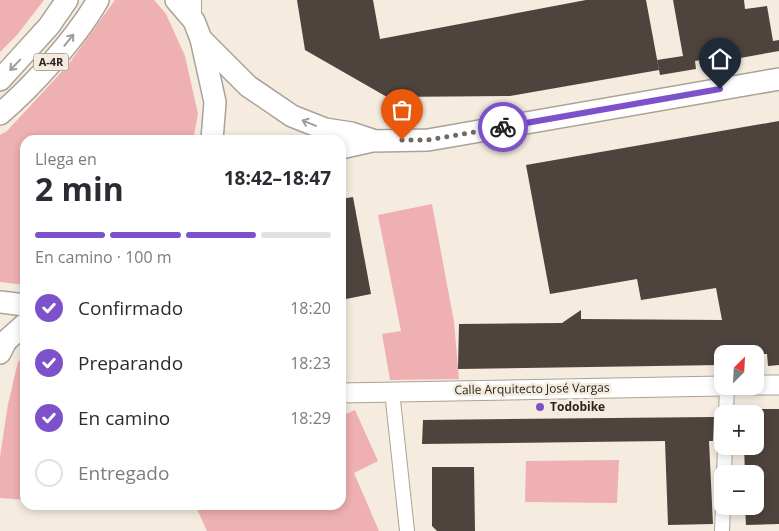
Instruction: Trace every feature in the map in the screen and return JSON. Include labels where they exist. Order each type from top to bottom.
[{"type":"main road","name":"A-4R","points":[[0,80],[49,26],[67,0]]},
{"type":"main road","points":[[176,0],[197,30],[248,86],[292,116],[326,129],[351,133],[372,140]]},
{"type":"main road","name":"A-4R","points":[[0,114],[69,41],[97,2]]},
{"type":"main road","points":[[197,30],[215,102],[212,135]]},
{"type":"main road","points":[[346,147],[372,140],[428,140],[779,79]]},
{"type":"main road","points":[[0,302],[20,304]]},
{"type":"main road","points":[[0,353],[6,341],[20,328]]},
{"type":"street","points":[[194,0],[197,30]]},
{"type":"street","points":[[764,386],[779,385]]},
{"type":"street","name":"Calle Arquitecto José Vargas","points":[[346,393],[714,386]]},
{"type":"street","points":[[392,391],[407,531]]},
{"type":"street","points":[[722,531],[723,515]]},
{"type":"shaded area","points":[[0,0],[44,0],[17,35],[0,52]]},
{"type":"shaded area","points":[[115,0],[154,0],[166,14],[185,56],[198,114],[194,135],[20,135],[20,284],[0,282],[0,135],[7,131],[68,65]]},
{"type":"shaded area","points":[[432,204],[454,322],[459,379],[390,380],[382,334],[401,331],[378,215]]},
{"type":"shaded area","points":[[20,361],[20,500],[0,498],[0,457],[8,404],[18,362]]},
{"type":"shaded area","points":[[355,410],[378,461],[354,473],[379,531],[207,531],[197,510],[346,510],[346,414]]},
{"type":"shaded area","points":[[619,460],[617,503],[525,502],[526,461]]},
{"type":"building","points":[[297,0],[373,0],[380,39],[586,0],[646,0],[659,70],[510,96],[387,97],[305,50]]},
{"type":"building","points":[[673,0],[744,0],[745,9],[767,6],[773,41],[779,40],[779,51],[729,60],[728,55],[695,61],[696,69],[660,75],[657,60],[683,56]]},
{"type":"building","points":[[779,121],[779,365],[768,366],[767,354],[764,354],[764,345],[714,345],[714,365],[458,369],[459,324],[562,323],[581,310],[581,319],[722,320],[716,288],[641,300],[637,279],[550,294],[526,165]]},
{"type":"building","points":[[353,197],[371,294],[346,299],[346,198]]},
{"type":"building","points":[[764,409],[779,409],[779,524],[746,525],[745,515],[764,515],[764,465],[745,465],[744,455],[764,455]]},
{"type":"building","points":[[714,417],[713,441],[709,441],[713,524],[668,525],[665,441],[422,444],[423,420]]},
{"type":"building","points":[[432,467],[474,467],[475,531],[437,531],[432,526]]},
{"type":"way so far","points":[[402,140],[428,140],[503,127]]},
{"type":"place","name":"Todobike","points":[[540,407]]},
{"type":"route","points":[[503,127],[720,89]]}]
